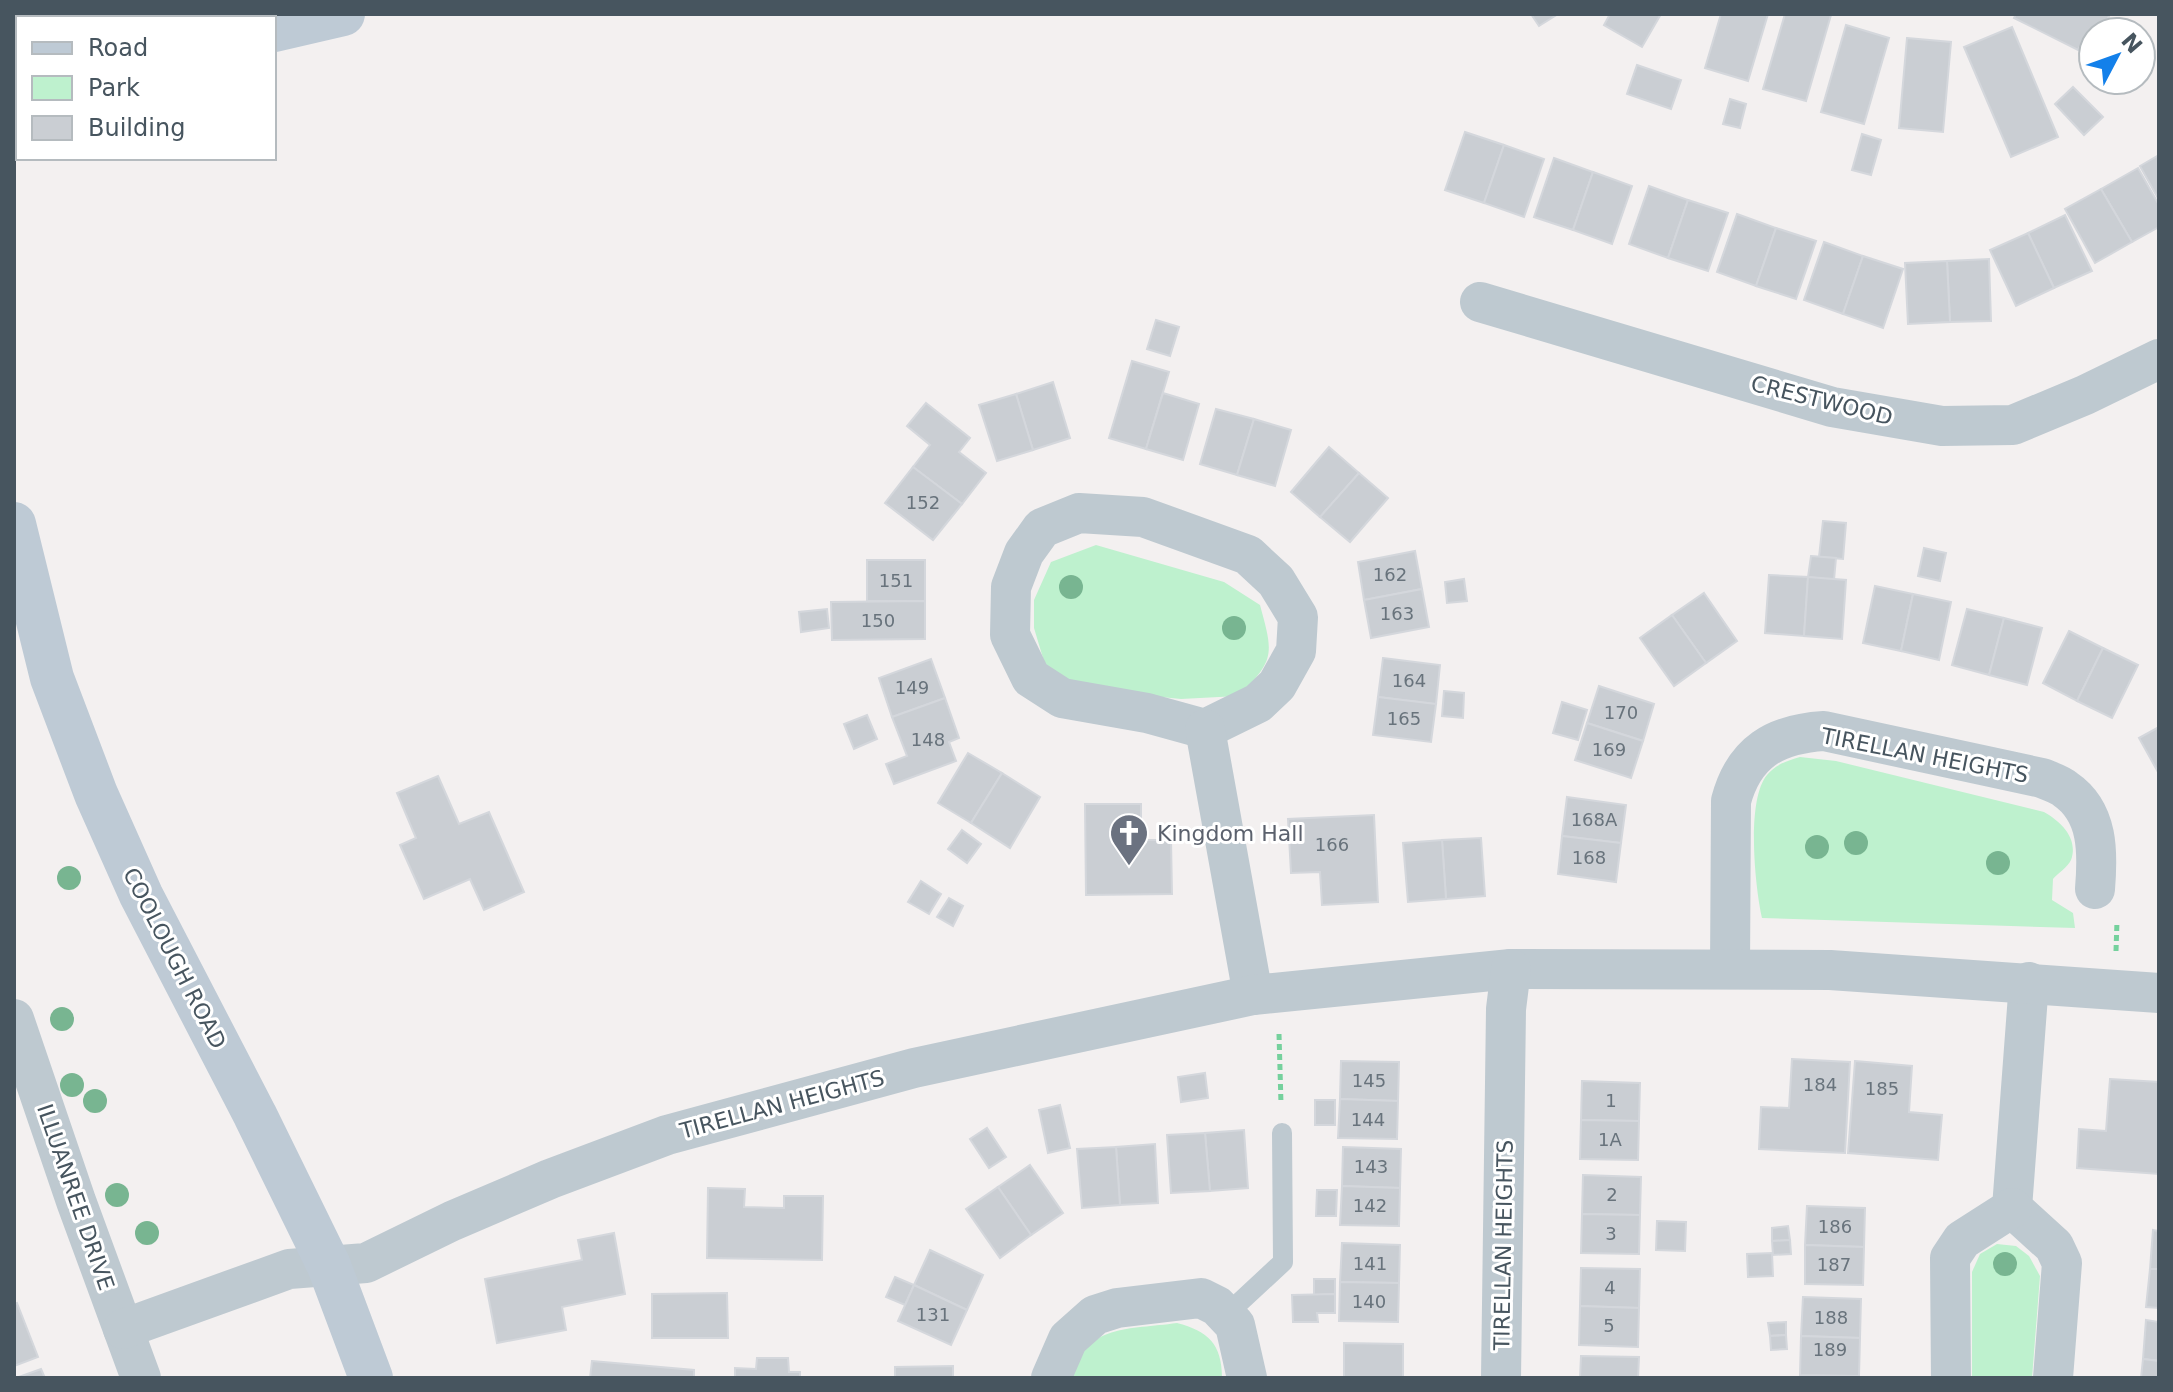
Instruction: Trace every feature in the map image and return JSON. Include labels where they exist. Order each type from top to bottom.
[{"type":"street","points":[[276,30],[343,14]]},
{"type":"street","name":"CRESTWOOD","points":[[1480,302],[1832,407],[1942,426],[2013,425],[2159,359]]},
{"type":"street","points":[[1079,513],[1143,517],[1248,555],[1276,581],[1298,617],[1296,651],[1277,685],[1258,703],[1205,729],[1147,713],[1062,698],[1031,678],[1010,635],[1011,587],[1024,553],[1042,528],[1079,513]]},
{"type":"street","name":"COOLOUGH ROAD","points":[[14,524],[52,678],[96,794],[141,895],[329,1266],[371,1378]]},
{"type":"street","points":[[1205,729],[1265,1008]]},
{"type":"street","name":"TIRELLAN HEIGHTS","points":[[1730,969],[1731,801],[1735,787],[1755,755],[1772,742],[1798,732],[1824,731],[2042,778],[2065,789],[2093,825],[2097,847],[2095,889]]},
{"type":"street","name":"TIRELLAN HEIGHTS","points":[[329,1266],[366,1263],[522,1191],[667,1135],[914,1068],[1511,969],[1830,970],[2159,993]]},
{"type":"street","name":"TIRELLAN HEIGHTS","points":[[1501,1378],[1506,1009],[1511,969]]},
{"type":"street","points":[[2012,1208],[2029,982]]},
{"type":"street","name":"ILLUANREE DRIVE","points":[[14,1019],[141,1378]]},
{"type":"street","points":[[1951,1378],[1950,1258],[1962,1240],[2012,1208]]},
{"type":"street","points":[[2012,1208],[2054,1246],[2062,1263],[2053,1378]]},
{"type":"street","points":[[123,1329],[289,1269],[329,1266]]},
{"type":"street","points":[[1051,1378],[1068,1339],[1095,1315],[1117,1308],[1201,1298],[1227,1314],[1235,1325],[1247,1378]]},
{"type":"lane","points":[[1227,1314],[1283,1262],[1282,1133]]},
{"type":"path","points":[[1265,1008],[1282,1133]]},
{"type":"green space","points":[[1096,545],[1224,582],[1260,605],[1269,645],[1268,655],[1250,684],[1238,696],[1181,699],[1070,688],[1046,668],[1034,628],[1034,600],[1051,562]]},
{"type":"green space","points":[[1800,757],[1836,761],[2044,812],[2062,825],[2072,844],[2070,863],[2053,879],[2052,900],[2073,913],[2075,928],[1762,918],[1754,844],[1760,787],[1770,771]]},
{"type":"green space","points":[[1997,1244],[2016,1246],[2029,1256],[2040,1276],[2032,1378],[1972,1378],[1972,1272],[1980,1254]]},
{"type":"green space","points":[[1177,1323],[1197,1330],[1211,1341],[1219,1356],[1222,1378],[1071,1378],[1078,1360],[1098,1338],[1126,1329]]},
{"type":"building","points":[[1531,14],[1558,14],[1539,26]]},
{"type":"building","points":[[1610,14],[1661,14],[1642,47],[1604,25]]},
{"type":"building","points":[[1721,14],[1768,14],[1748,81],[1705,68]]},
{"type":"building","points":[[1785,14],[1831,15],[1806,101],[1763,89]]},
{"type":"building","points":[[2016,14],[2110,14],[2077,16],[2077,50],[2014,18]]},
{"type":"building","points":[[1846,25],[1889,38],[1864,124],[1821,112]]},
{"type":"building","points":[[2012,27],[2058,137],[2011,157],[1964,47]]},
{"type":"building","points":[[1907,38],[1951,42],[1943,132],[1899,128]]},
{"type":"building","points":[[1637,65],[1681,80],[1671,109],[1627,94]]},
{"type":"building","points":[[2073,87],[2077,96],[2082,96],[2103,117],[2084,135],[2055,104]]},
{"type":"building","points":[[1730,99],[1746,104],[1740,128],[1723,124]]},
{"type":"building","points":[[1465,132],[1504,145],[1484,203],[1445,190]]},
{"type":"building","points":[[1862,134],[1881,140],[1871,175],[1852,170]]},
{"type":"building","points":[[1504,145],[1544,159],[1524,217],[1484,203]]},
{"type":"building","points":[[2159,155],[2159,200],[2140,166]]},
{"type":"building","points":[[1554,158],[1593,172],[1573,230],[1534,217]]},
{"type":"building","points":[[2138,168],[2159,205],[2159,227],[2132,242],[2101,189]]},
{"type":"building","points":[[1593,172],[1632,186],[1612,244],[1573,230]]},
{"type":"building","points":[[1649,186],[1688,200],[1668,258],[1629,244]]},
{"type":"building","points":[[2101,189],[2132,242],[2095,263],[2065,209]]},
{"type":"building","points":[[1688,200],[1728,213],[1708,271],[1668,258]]},
{"type":"building","points":[[1737,214],[1776,228],[1756,286],[1717,272]]},
{"type":"building","points":[[2065,215],[2092,271],[2054,288],[2028,233]]},
{"type":"building","points":[[1776,228],[1816,241],[1796,299],[1756,286]]},
{"type":"building","points":[[2028,233],[2054,288],[2016,306],[1990,250]]},
{"type":"building","points":[[1824,242],[1863,256],[1843,314],[1804,300]]},
{"type":"building","points":[[1863,256],[1903,269],[1883,328],[1843,314]]},
{"type":"building","points":[[1989,259],[1991,321],[1950,322],[1947,261]]},
{"type":"building","points":[[1947,261],[1950,322],[1908,324],[1905,263]]},
{"type":"building","points":[[1156,320],[1179,327],[1170,356],[1147,349]]},
{"type":"building","points":[[1132,361],[1169,372],[1146,449],[1109,438]]},
{"type":"building","points":[[1053,382],[1070,438],[1033,450],[1016,394]]},
{"type":"building","points":[[1163,393],[1199,404],[1183,460],[1146,449]]},
{"type":"building","points":[[1016,394],[1033,450],[997,461],[979,405]]},
{"type":"building","points":[[926,403],[970,438],[959,452],[986,473],[962,504],[913,467],[930,445],[907,426]]},
{"type":"building","points":[[1216,409],[1254,419],[1237,475],[1200,464]]},
{"type":"building","points":[[1254,419],[1291,430],[1275,486],[1237,475]]},
{"type":"building","points":[[1329,447],[1359,473],[1320,517],[1291,492]]},
{"type":"building","points":[[913,467],[962,504],[933,540],[885,503]]},
{"type":"building","points":[[1359,473],[1388,498],[1350,542],[1320,517]]},
{"type":"building","points":[[1823,521],[1846,523],[1843,559],[1819,557]]},
{"type":"building","points":[[1924,548],[1946,553],[1940,581],[1918,576]]},
{"type":"building","points":[[1415,551],[1422,589],[1364,600],[1358,562]]},
{"type":"building","points":[[1811,556],[1836,558],[1834,580],[1808,577]]},
{"type":"building","points":[[867,560],[925,560],[925,601],[867,601]]},
{"type":"building","points":[[1769,575],[1808,577],[1804,636],[1765,633]]},
{"type":"building","points":[[1808,577],[1846,580],[1842,639],[1804,636]]},
{"type":"building","points":[[1464,579],[1467,601],[1447,603],[1445,582]]},
{"type":"building","points":[[1875,586],[1913,594],[1901,651],[1863,643]]},
{"type":"building","points":[[1422,589],[1429,627],[1371,638],[1364,600]]},
{"type":"building","points":[[1704,593],[1737,641],[1706,663],[1672,615]]},
{"type":"building","points":[[1913,594],[1951,602],[1939,660],[1901,651]]},
{"type":"building","points":[[925,601],[925,639],[832,640],[831,602]]},
{"type":"building","points":[[827,609],[829,628],[801,632],[799,612]]},
{"type":"building","points":[[1967,609],[2004,618],[1989,675],[1952,665]]},
{"type":"building","points":[[1672,615],[1706,663],[1674,686],[1640,638]]},
{"type":"building","points":[[2004,618],[2042,628],[2027,685],[1989,675]]},
{"type":"building","points":[[2069,631],[2103,648],[2077,701],[2043,683]]},
{"type":"building","points":[[2103,648],[2138,665],[2112,718],[2077,701]]},
{"type":"building","points":[[1383,658],[1440,665],[1436,704],[1378,697]]},
{"type":"building","points":[[931,659],[945,698],[892,717],[879,678]]},
{"type":"building","points":[[1599,686],[1654,704],[1643,741],[1587,723]]},
{"type":"building","points":[[1444,691],[1464,693],[1463,718],[1442,716]]},
{"type":"building","points":[[1378,697],[1436,704],[1431,742],[1373,735]]},
{"type":"building","points":[[945,698],[959,738],[949,742],[956,761],[894,784],[886,764],[907,756],[892,717]]},
{"type":"building","points":[[1562,702],[1587,710],[1578,740],[1553,733]]},
{"type":"building","points":[[867,715],[877,739],[854,749],[844,724]]},
{"type":"building","points":[[1587,723],[1643,741],[1631,778],[1575,760]]},
{"type":"building","points":[[2159,727],[2159,771],[2158,772],[2139,738]]},
{"type":"building","points":[[968,753],[1002,773],[971,823],[938,803]]},
{"type":"building","points":[[1002,773],[1040,797],[1010,848],[971,823]]},
{"type":"building","points":[[438,776],[459,824],[489,812],[524,892],[484,910],[470,879],[424,899],[400,845],[416,838],[397,793]]},
{"type":"building","points":[[1567,797],[1626,805],[1621,843],[1562,836]]},
{"type":"building","name":"Kingdom Hall","points":[[1085,804],[1141,804],[1141,840],[1171,840],[1172,894],[1086,895]]},
{"type":"building","points":[[1374,815],[1378,902],[1322,905],[1320,872],[1291,873],[1288,819]]},
{"type":"building","points":[[962,830],[981,844],[967,863],[948,849]]},
{"type":"building","points":[[1562,836],[1621,843],[1616,882],[1558,874]]},
{"type":"building","points":[[1481,838],[1485,896],[1446,899],[1442,840]]},
{"type":"building","points":[[1442,840],[1446,899],[1408,902],[1403,843]]},
{"type":"building","points":[[921,881],[941,894],[929,914],[908,902]]},
{"type":"building","points":[[949,898],[963,906],[953,926],[937,917]]},
{"type":"building","points":[[1792,1059],[1850,1062],[1845,1153],[1759,1149],[1761,1107],[1789,1108]]},
{"type":"building","points":[[1341,1061],[1399,1062],[1398,1101],[1340,1099]]},
{"type":"building","points":[[1855,1061],[1912,1066],[1909,1112],[1942,1115],[1938,1160],[1848,1153]]},
{"type":"building","points":[[1205,1073],[1208,1098],[1181,1102],[1178,1077]]},
{"type":"building","points":[[2110,1079],[2159,1082],[2159,1174],[2077,1168],[2079,1129],[2106,1131]]},
{"type":"building","points":[[1582,1081],[1640,1083],[1639,1121],[1581,1120]]},
{"type":"building","points":[[1340,1099],[1398,1101],[1397,1139],[1338,1138]]},
{"type":"building","points":[[1315,1100],[1335,1100],[1335,1125],[1315,1125]]},
{"type":"building","points":[[1060,1105],[1070,1148],[1048,1153],[1039,1110]]},
{"type":"building","points":[[1581,1120],[1639,1121],[1638,1160],[1580,1159]]},
{"type":"building","points":[[987,1128],[1006,1157],[989,1168],[970,1139]]},
{"type":"building","points":[[1244,1130],[1248,1188],[1210,1191],[1205,1133]]},
{"type":"building","points":[[1205,1133],[1210,1191],[1171,1193],[1167,1135]]},
{"type":"building","points":[[1155,1144],[1158,1203],[1120,1205],[1116,1147]]},
{"type":"building","points":[[1116,1147],[1120,1205],[1082,1208],[1077,1149]]},
{"type":"building","points":[[1343,1147],[1401,1149],[1400,1188],[1342,1186]]},
{"type":"building","points":[[1030,1165],[1063,1213],[1031,1235],[998,1187]]},
{"type":"building","points":[[1583,1175],[1641,1177],[1640,1215],[1582,1214]]},
{"type":"building","points":[[1342,1186],[1400,1188],[1399,1226],[1340,1225]]},
{"type":"building","points":[[998,1187],[1031,1235],[1000,1258],[966,1209]]},
{"type":"building","points":[[708,1188],[745,1189],[744,1207],[784,1208],[784,1196],[823,1196],[822,1260],[707,1258]]},
{"type":"building","points":[[1317,1190],[1337,1190],[1336,1216],[1316,1216]]},
{"type":"building","points":[[1807,1206],[1865,1208],[1864,1247],[1805,1245]]},
{"type":"building","points":[[1582,1214],[1640,1215],[1639,1254],[1581,1253]]},
{"type":"building","points":[[1657,1221],[1686,1222],[1685,1251],[1656,1250]]},
{"type":"building","points":[[1788,1226],[1790,1240],[1772,1241],[1772,1228]]},
{"type":"building","points":[[2153,1230],[2159,1231],[2159,1269],[2150,1269]]},
{"type":"building","points":[[614,1233],[625,1294],[562,1307],[566,1330],[497,1343],[485,1279],[582,1260],[578,1240]]},
{"type":"building","points":[[1790,1240],[1791,1254],[1773,1255],[1772,1241]]},
{"type":"building","points":[[1342,1243],[1400,1245],[1399,1283],[1340,1282]]},
{"type":"building","points":[[1805,1245],[1864,1247],[1863,1285],[1805,1284]]},
{"type":"building","points":[[930,1250],[983,1275],[967,1310],[914,1285]]},
{"type":"building","points":[[1772,1253],[1773,1276],[1748,1277],[1747,1254]]},
{"type":"building","points":[[1581,1268],[1640,1269],[1639,1308],[1580,1306]]},
{"type":"building","points":[[2150,1269],[2159,1269],[2159,1308],[2146,1307]]},
{"type":"building","points":[[895,1277],[914,1285],[905,1305],[886,1297]]},
{"type":"building","points":[[1314,1279],[1335,1279],[1335,1294],[1314,1295]]},
{"type":"building","points":[[1340,1282],[1399,1283],[1398,1322],[1339,1321]]},
{"type":"building","points":[[914,1285],[967,1310],[951,1345],[898,1321]]},
{"type":"building","points":[[727,1293],[728,1338],[652,1338],[652,1294]]},
{"type":"building","points":[[1335,1294],[1335,1313],[1317,1313],[1318,1322],[1293,1322],[1292,1295]]},
{"type":"building","points":[[1803,1297],[1861,1299],[1860,1338],[1801,1336]]},
{"type":"building","points":[[17,1303],[38,1357],[14,1366],[14,1304]]},
{"type":"building","points":[[1580,1306],[1639,1308],[1638,1347],[1579,1345]]},
{"type":"building","points":[[2146,1320],[2159,1322],[2159,1361],[2143,1359]]},
{"type":"building","points":[[1786,1322],[1786,1335],[1770,1336],[1768,1323]]},
{"type":"building","points":[[1786,1335],[1787,1349],[1771,1350],[1770,1336]]},
{"type":"building","points":[[1801,1336],[1860,1338],[1859,1376],[1800,1375]]},
{"type":"building","points":[[1344,1343],[1403,1344],[1403,1378],[1344,1378]]},
{"type":"building","points":[[1581,1356],[1639,1357],[1638,1378],[1580,1378]]},
{"type":"building","points":[[757,1358],[788,1358],[789,1372],[800,1372],[800,1378],[735,1378],[735,1368],[756,1369]]},
{"type":"building","points":[[2143,1359],[2159,1361],[2159,1378],[2141,1378]]},
{"type":"building","points":[[592,1361],[694,1370],[694,1378],[590,1378]]},
{"type":"building","points":[[953,1366],[953,1378],[895,1378],[895,1367]]},
{"type":"building","points":[[41,1369],[45,1378],[16,1378]]},
{"type":"place","name":"Kingdom Hall","points":[[1129,867]]}]
